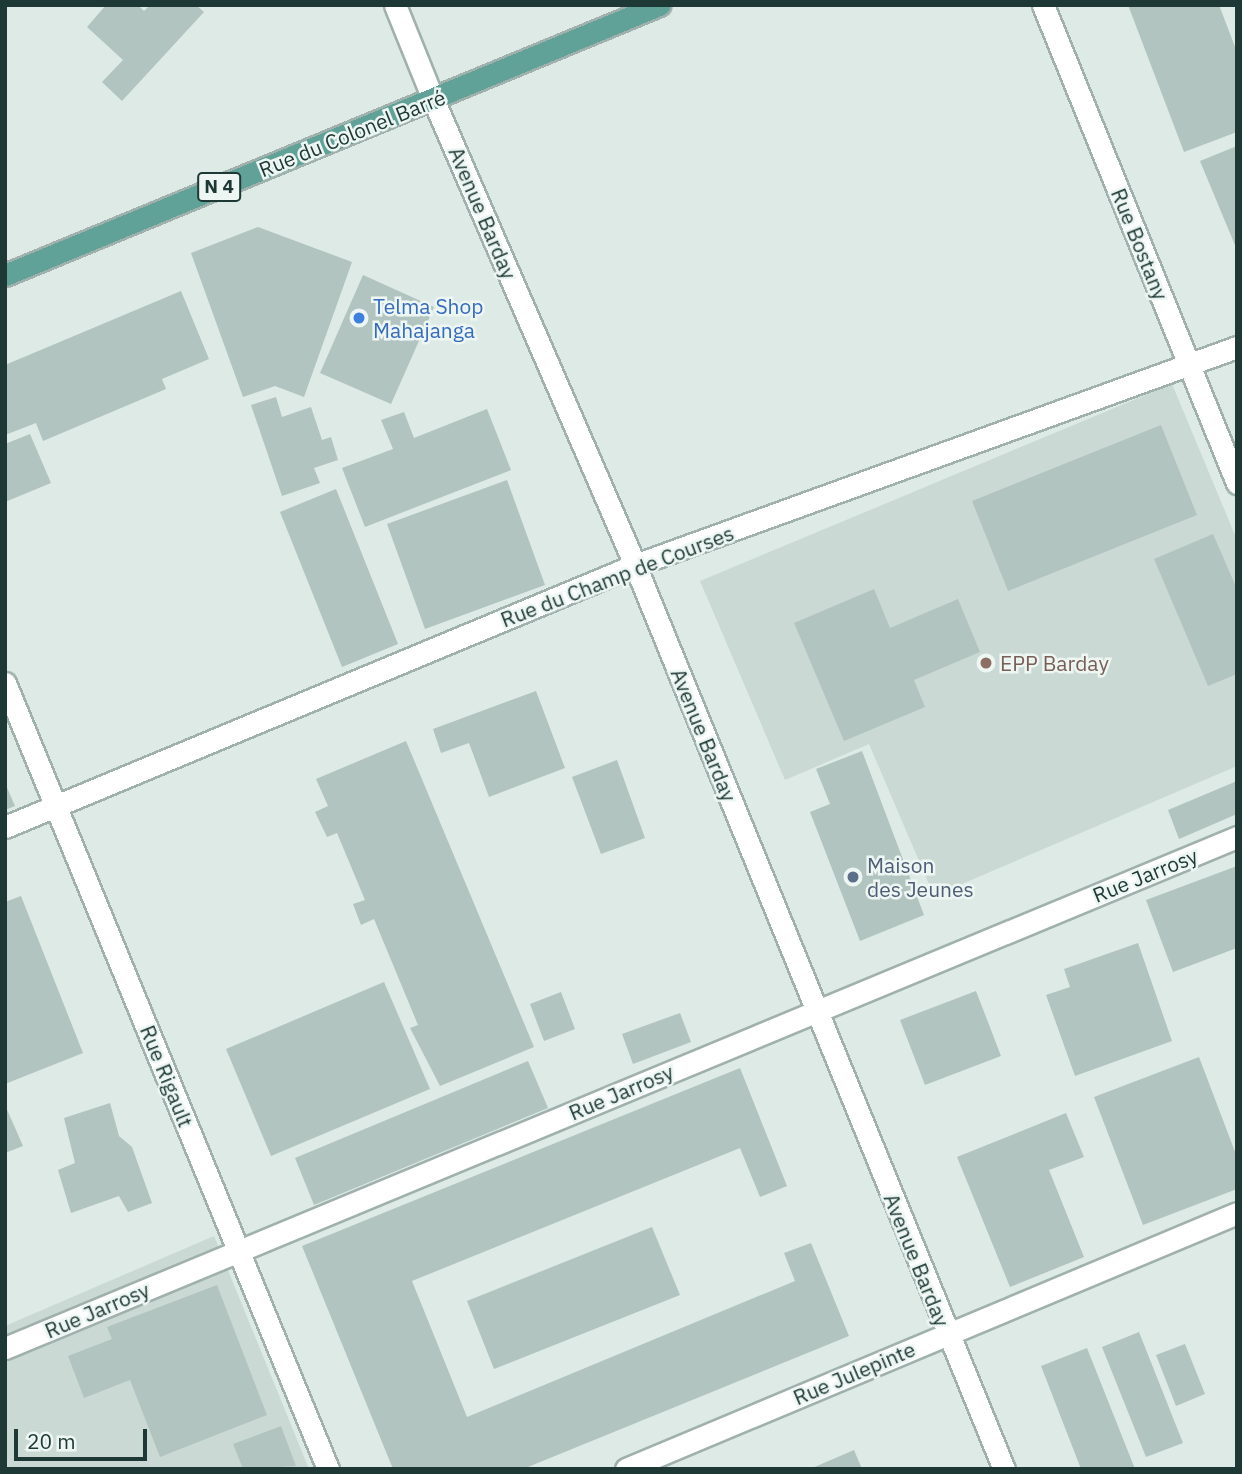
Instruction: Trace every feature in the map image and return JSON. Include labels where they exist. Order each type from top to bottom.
[{"type":"main road","name":"Rue du Colonel Barré","points":[[5,275],[659,5]]},
{"type":"street","name":"Avenue Barday","points":[[395,5],[433,99],[635,565],[947,1335],[1004,1469]]},
{"type":"street","name":"Rue Bostany","points":[[1043,5],[1237,483]]},
{"type":"street","name":"Rue du Champ de Courses","points":[[5,827],[635,565],[1237,347]]},
{"type":"street","name":"Rue Rigault","points":[[5,683],[328,1469]]},
{"type":"street","name":"Rue Jarrosy","points":[[5,1348],[1237,837]]},
{"type":"street","name":"Rue Julepinte","points":[[626,1469],[1237,1213]]},
{"type":"shaded area","name":"EPP Barday","points":[[1172,384],[1237,540],[1237,766],[934,896],[869,744],[785,780],[700,581]]},
{"type":"shaded area","points":[[214,1236],[309,1469],[5,1469],[5,1326]]},
{"type":"building","points":[[106,5],[138,5],[144,11],[150,5],[196,5],[204,12],[122,101],[102,82],[123,60],[87,27]]},
{"type":"building","points":[[1128,5],[1219,5],[1237,52],[1237,132],[1184,152]]},
{"type":"building","points":[[1237,146],[1237,250],[1200,161]]},
{"type":"building","points":[[258,227],[352,262],[304,397],[275,386],[243,397],[191,253]]},
{"type":"building","points":[[363,275],[434,307],[391,404],[320,373]]},
{"type":"building","points":[[181,291],[209,359],[162,379],[166,389],[43,441],[36,423],[5,435],[5,365]]},
{"type":"building","points":[[276,397],[282,417],[311,407],[322,440],[331,437],[338,460],[314,468],[320,483],[282,496],[251,405]]},
{"type":"building","points":[[487,409],[511,470],[365,527],[342,468],[393,449],[381,420],[404,412],[414,438]]},
{"type":"building","points":[[1161,425],[1197,515],[1008,591],[972,501]]},
{"type":"building","points":[[30,434],[51,483],[5,502],[5,444]]},
{"type":"building","points":[[507,480],[545,585],[425,629],[387,524]]},
{"type":"building","points":[[336,489],[398,644],[342,667],[280,512]]},
{"type":"building","points":[[1213,534],[1237,589],[1237,674],[1208,686],[1154,559]]},
{"type":"building","points":[[874,589],[890,628],[958,599],[980,652],[914,680],[925,707],[844,741],[794,623]]},
{"type":"building","points":[[536,691],[565,768],[489,797],[469,743],[441,753],[433,729]]},
{"type":"building","points":[[406,741],[534,1047],[440,1086],[410,1028],[418,1025],[374,919],[361,925],[353,904],[365,900],[337,833],[327,837],[315,812],[328,806],[316,779]]},
{"type":"building","points":[[862,751],[924,915],[860,941],[810,812],[830,804],[816,769]]},
{"type":"building","points":[[617,760],[645,838],[601,854],[572,777]]},
{"type":"building","points":[[1237,781],[1237,814],[1179,839],[1168,810]]},
{"type":"building","points":[[5,783],[15,806],[5,810]]},
{"type":"building","points":[[1237,866],[1237,948],[1173,972],[1146,900]]},
{"type":"building","points":[[21,896],[83,1053],[5,1084],[5,902]]},
{"type":"building","points":[[1138,943],[1172,1041],[1075,1076],[1046,995],[1070,987],[1064,969]]},
{"type":"building","points":[[384,982],[430,1089],[271,1156],[226,1049]]},
{"type":"building","points":[[976,991],[1001,1056],[925,1085],[900,1020]]},
{"type":"building","points":[[561,992],[575,1029],[544,1041],[530,1004]]},
{"type":"building","points":[[680,1013],[691,1042],[633,1064],[622,1034]]},
{"type":"building","points":[[1199,1057],[1237,1157],[1237,1189],[1143,1225],[1094,1097]]},
{"type":"building","points":[[528,1061],[548,1108],[314,1205],[295,1158]]},
{"type":"building","points":[[740,1068],[787,1186],[760,1197],[740,1148],[412,1281],[467,1417],[795,1281],[784,1253],[811,1243],[849,1336],[523,1469],[393,1469],[302,1246]]},
{"type":"building","points":[[110,1103],[119,1136],[132,1147],[152,1203],[128,1212],[119,1196],[71,1213],[58,1170],[75,1163],[64,1118]]},
{"type":"building","points":[[5,1105],[23,1146],[5,1153]]},
{"type":"building","points":[[1066,1113],[1084,1157],[1049,1170],[1084,1257],[1010,1287],[957,1157]]},
{"type":"building","points":[[652,1227],[680,1295],[494,1369],[467,1301]]},
{"type":"building","points":[[217,1285],[267,1415],[160,1457],[130,1380],[84,1398],[68,1356],[112,1339],[107,1327]]},
{"type":"building","points":[[1139,1332],[1183,1443],[1146,1457],[1102,1347]]},
{"type":"building","points":[[1185,1344],[1205,1394],[1176,1406],[1156,1355]]},
{"type":"building","points":[[1087,1348],[1135,1469],[1081,1469],[1041,1366]]},
{"type":"building","points":[[281,1426],[296,1466],[243,1469],[233,1444]]},
{"type":"building","points":[[854,1450],[862,1469],[810,1469]]},
{"type":"place","name":"Telma Shop Mahajanga","points":[[359,318]]},
{"type":"place","name":"EPP Barday","points":[[986,663]]},
{"type":"place","name":"Maison des Jeunes","points":[[853,877]]}]
